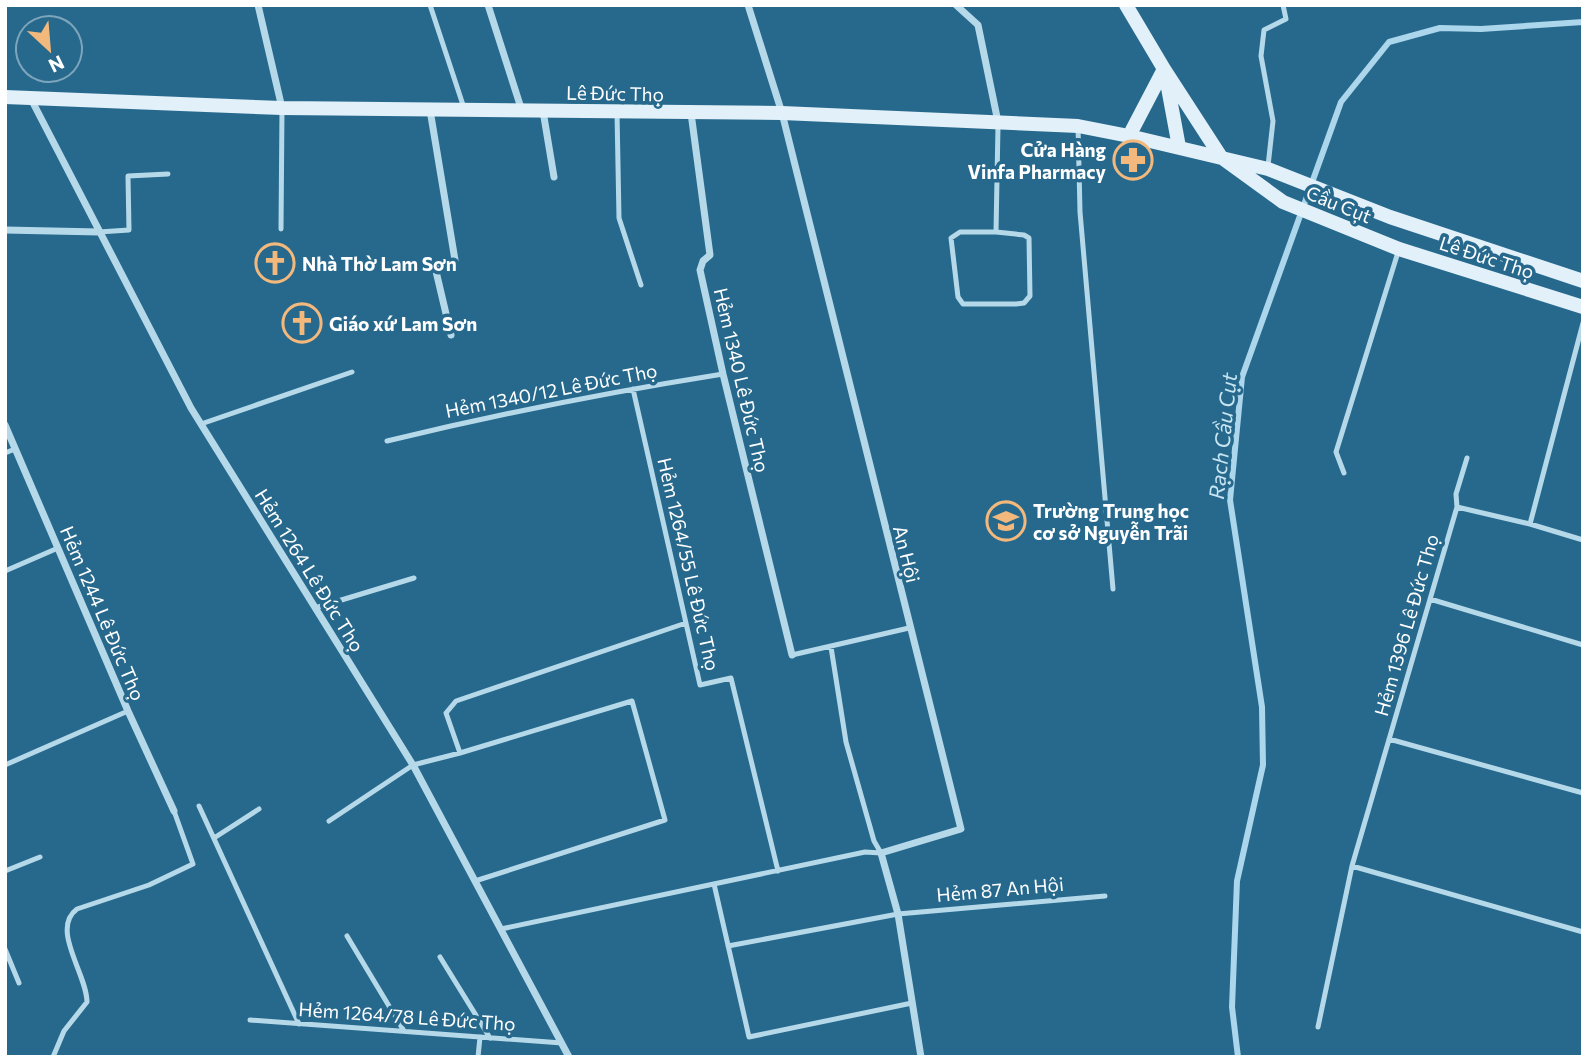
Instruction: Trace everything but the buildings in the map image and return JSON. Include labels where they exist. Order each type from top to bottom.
[{"type":"main road","points":[[1126,5],[1221,157]]},
{"type":"main road","points":[[1129,136],[1164,69]]},
{"type":"main road","points":[[1164,69],[1179,147]]},
{"type":"main road","name":"Lê Đức Thọ","points":[[5,97],[282,108],[782,113],[1078,126],[1221,157],[1297,179]]},
{"type":"main road","name":"Lê Đức Thọ","points":[[1221,157],[1283,202]]},
{"type":"main road","name":"Cầu Cụt","points":[[1297,179],[1390,217]]},
{"type":"main road","name":"Cầu Cụt","points":[[1283,202],[1380,241]]},
{"type":"main road","name":"Lê Đức Thọ","points":[[1390,217],[1583,281]]},
{"type":"main road","name":"Lê Đức Thọ","points":[[1380,241],[1583,307]]},
{"type":"street","points":[[258,5],[282,108]]},
{"type":"street","points":[[488,5],[523,111]]},
{"type":"street","name":"An Hội","points":[[748,5],[782,113],[961,829],[881,853]]},
{"type":"street","points":[[956,5],[978,26],[998,122]]},
{"type":"street","name":"Hẻm 1264 Lê Đức Thọ","points":[[30,97],[201,424],[413,765],[569,1057]]},
{"type":"street","points":[[430,110],[455,260],[435,267],[451,335]]},
{"type":"street","points":[[543,111],[554,177]]},
{"type":"street","name":"Hẻm 1340 Lê Đức Thọ","points":[[691,113],[710,255],[703,261],[700,270],[792,655]]},
{"type":"street","points":[[5,230],[99,232]]},
{"type":"street","name":"Hẻm 1244 Lê Đức Thọ","points":[[5,425],[174,811]]},
{"type":"street","points":[[881,853],[898,914],[921,1057]]},
{"type":"lane","points":[[430,5],[465,111]]},
{"type":"lane","points":[[1268,169],[1273,121],[1261,56],[1264,30],[1286,19],[1283,5]]},
{"type":"lane","points":[[281,229],[282,108]]},
{"type":"lane","points":[[617,112],[619,218],[641,285]]},
{"type":"lane","points":[[996,232],[998,122]]},
{"type":"lane","points":[[1078,126],[1080,212],[1113,589]]},
{"type":"lane","points":[[99,232],[129,230],[128,176],[169,174]]},
{"type":"lane","points":[[960,232],[996,232],[1029,238],[1030,296],[1024,303],[1016,304],[963,304],[958,297],[951,238],[960,232]]},
{"type":"lane","points":[[1344,473],[1336,452],[1399,249]]},
{"type":"lane","points":[[1530,524],[1583,323]]},
{"type":"lane","points":[[201,424],[352,372]]},
{"type":"lane","name":"Hẻm 1340/12 Lê Đức Thọ","points":[[387,441],[492,416],[633,388],[723,374]]},
{"type":"lane","name":"Hẻm 1264/55 Lê Đức Thọ","points":[[633,388],[699,684],[731,678],[778,871]]},
{"type":"lane","points":[[5,453],[15,449]]},
{"type":"lane","name":"Hẻm 1396 Lê Đức Thọ","points":[[1318,1027],[1352,866],[1457,507],[1457,494],[1466,457]]},
{"type":"lane","points":[[1457,507],[1583,540]]},
{"type":"lane","points":[[5,571],[58,548]]},
{"type":"lane","points":[[315,608],[414,578]]},
{"type":"lane","points":[[1430,599],[1583,645]]},
{"type":"lane","points":[[460,753],[446,713],[456,701],[686,623]]},
{"type":"lane","points":[[792,655],[909,628]]},
{"type":"lane","points":[[831,647],[846,742],[874,841],[881,853]]},
{"type":"lane","points":[[329,821],[413,765],[632,701],[664,820],[475,881]]},
{"type":"lane","points":[[5,765],[128,711]]},
{"type":"lane","points":[[1389,739],[1583,793]]},
{"type":"lane","points":[[199,806],[299,1024]]},
{"type":"lane","points":[[214,838],[260,809]]},
{"type":"lane","points":[[53,1057],[64,1031],[87,1002],[83,981],[66,934],[69,917],[77,909],[149,885],[193,864],[174,811]]},
{"type":"lane","points":[[501,929],[864,852],[881,853]]},
{"type":"lane","points":[[5,871],[40,857]]},
{"type":"lane","points":[[1352,866],[1583,932]]},
{"type":"lane","points":[[714,884],[749,1037],[912,1003]]},
{"type":"lane","name":"Hẻm 87 An Hội","points":[[898,914],[1105,895]]},
{"type":"lane","points":[[728,946],[898,914]]},
{"type":"lane","points":[[347,936],[404,1031]]},
{"type":"lane","points":[[5,949],[19,983]]},
{"type":"lane","points":[[440,957],[490,1038]]},
{"type":"lane","name":"Hẻm 1264/78 Lê Đức Thọ","points":[[250,1020],[562,1043]]},
{"type":"lane","points":[[478,1057],[480,1037]]},
{"type":"waterway","name":"Rạch Cầu Cụt","points":[[1238,1057],[1232,1007],[1237,881],[1263,765],[1262,707],[1230,500],[1242,377],[1341,102],[1389,42],[1440,28],[1481,29],[1583,22]]},
{"type":"place","name":"Cửa Hàng Vinfa Pharmacy","points":[[1133,160]]},
{"type":"place","name":"Nhà Thờ Lam Sơn","points":[[275,263]]},
{"type":"place","name":"Giáo xứ Lam Sơn","points":[[302,323]]},
{"type":"place","name":"Trường Trung học cơ sở Nguyễn Trãi","points":[[1006,521]]}]
